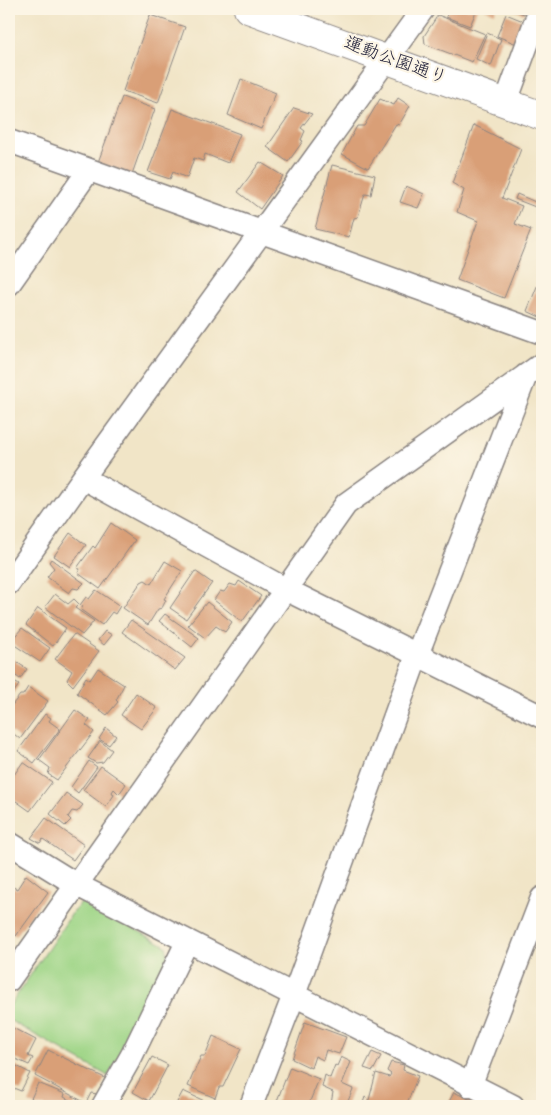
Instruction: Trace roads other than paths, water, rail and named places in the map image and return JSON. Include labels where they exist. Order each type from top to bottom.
[{"type":"street","name":"運動公園通り","points":[[248,9],[542,116]]},
{"type":"street","points":[[9,583],[83,478],[424,9]]},
{"type":"street","points":[[506,102],[540,9]]},
{"type":"street","points":[[9,141],[542,333]]},
{"type":"street","points":[[9,284],[89,170]]},
{"type":"street","points":[[9,980],[346,504],[534,370]]},
{"type":"street","points":[[251,1106],[294,995],[417,655],[534,370]]},
{"type":"street","points":[[83,478],[285,589],[542,717]]},
{"type":"street","points":[[9,843],[77,885],[512,1106]]},
{"type":"street","points":[[470,1086],[542,898]]},
{"type":"street","points":[[103,1106],[132,1055],[187,942]]}]
